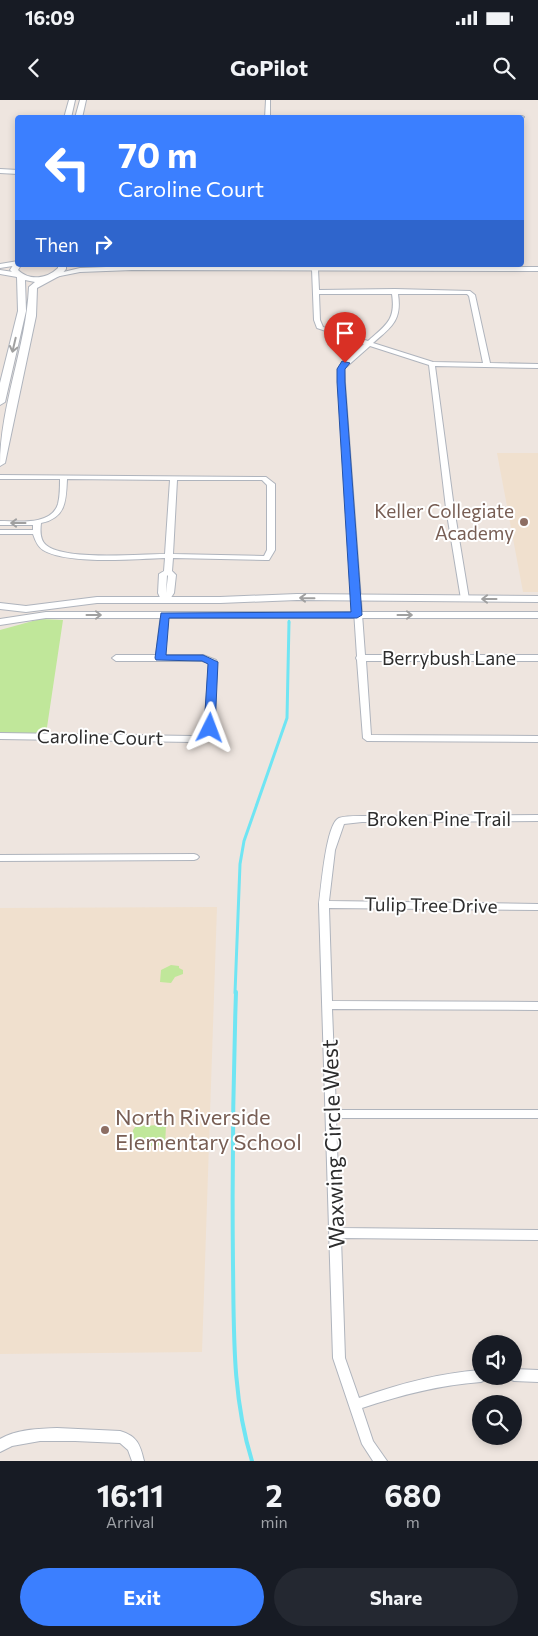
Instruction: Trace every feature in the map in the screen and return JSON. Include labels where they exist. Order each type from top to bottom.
[{"type":"main road","points":[[68,115],[72,100]]},
{"type":"main road","points":[[79,115],[83,100]]},
{"type":"main road","points":[[0,402],[22,310],[19,276],[14,270],[16,267]]},
{"type":"main road","points":[[0,464],[33,310],[34,287],[51,277],[62,267]]},
{"type":"main road","points":[[19,276],[33,279],[51,277]]},
{"type":"main road","points":[[4,389],[17,389]]},
{"type":"street","points":[[267,115],[268,100]]},
{"type":"street","points":[[0,266],[15,264]]},
{"type":"street","points":[[124,267],[132,268]]},
{"type":"street","points":[[51,277],[80,270],[132,268],[265,267],[315,269],[482,267],[538,269]]},
{"type":"street","points":[[315,269],[320,328],[432,364],[538,366]]},
{"type":"street","points":[[0,272],[19,276]]},
{"type":"street","points":[[395,291],[397,314],[390,325],[366,344],[341,369],[367,738],[538,739]]},
{"type":"street","points":[[317,292],[468,292],[472,294],[487,366]]},
{"type":"street","points":[[432,364],[450,508],[465,599]]},
{"type":"street","points":[[0,477],[264,478],[270,481],[271,484],[271,550],[266,558],[68,556],[45,547],[36,527]]},
{"type":"street","points":[[0,532],[36,527],[56,513],[60,506],[64,478]]},
{"type":"street","points":[[160,658],[165,600],[170,593],[172,575],[168,572],[174,478]]},
{"type":"street","points":[[0,524],[36,527]]},
{"type":"street","points":[[0,606],[26,609],[97,600],[297,597],[356,599],[538,599]]},
{"type":"street","points":[[0,622],[46,615],[538,615]]},
{"type":"street","name":"Caroline Court","points":[[0,736],[192,739],[208,733],[210,728],[213,662],[203,658],[116,658]]},
{"type":"street","name":"Berrybush Lane","points":[[360,658],[538,658]]},
{"type":"street","name":"Broken Pine Trail","points":[[340,821],[362,819],[538,818]]},
{"type":"street","name":"Waxwing Circle West","points":[[340,821],[330,850],[324,904],[340,1358],[368,1444],[381,1461]]},
{"type":"street","points":[[0,858],[194,857]]},
{"type":"street","name":"Tulip Tree Drive","points":[[324,904],[538,907]]},
{"type":"street","points":[[328,1005],[538,1006]]},
{"type":"street","points":[[332,1114],[538,1114]]},
{"type":"street","points":[[336,1233],[538,1236]]},
{"type":"street","points":[[522,1375],[538,1376]]},
{"type":"street","points":[[355,1405],[410,1386],[451,1377],[472,1376]]},
{"type":"street","points":[[0,1446],[8,1440],[28,1436],[120,1437],[126,1438],[134,1445],[138,1461]]},
{"type":"shaded area","name":"Keller Collegiate Academy","points":[[497,453],[538,453],[538,592],[523,592]]},
{"type":"shaded area","name":"North Riverside Elementary School","points":[[217,907],[202,1352],[0,1354],[0,908]]},
{"type":"green space","points":[[40,619],[63,620],[46,734],[0,733],[0,630]]},
{"type":"green space","points":[[171,965],[179,966],[183,970],[183,974],[175,977],[171,983],[160,982],[161,970]]},
{"type":"green space","points":[[136,1126],[166,1126],[165,1145],[137,1147],[132,1143],[133,1130]]},
{"type":"waterway","points":[[235,993],[240,864],[244,841],[287,718],[289,622]]},
{"type":"waterway","points":[[236,992],[233,1094],[234,1340],[237,1389],[245,1437],[252,1461]]},
{"type":"place","name":"Keller Collegiate Academy","points":[[524,522]]},
{"type":"place","name":"North Riverside Elementary School","points":[[105,1130]]},
{"type":"route","points":[[210,728],[213,662],[203,658],[160,658],[164,615],[357,615],[341,382],[341,369],[345,363]]}]
